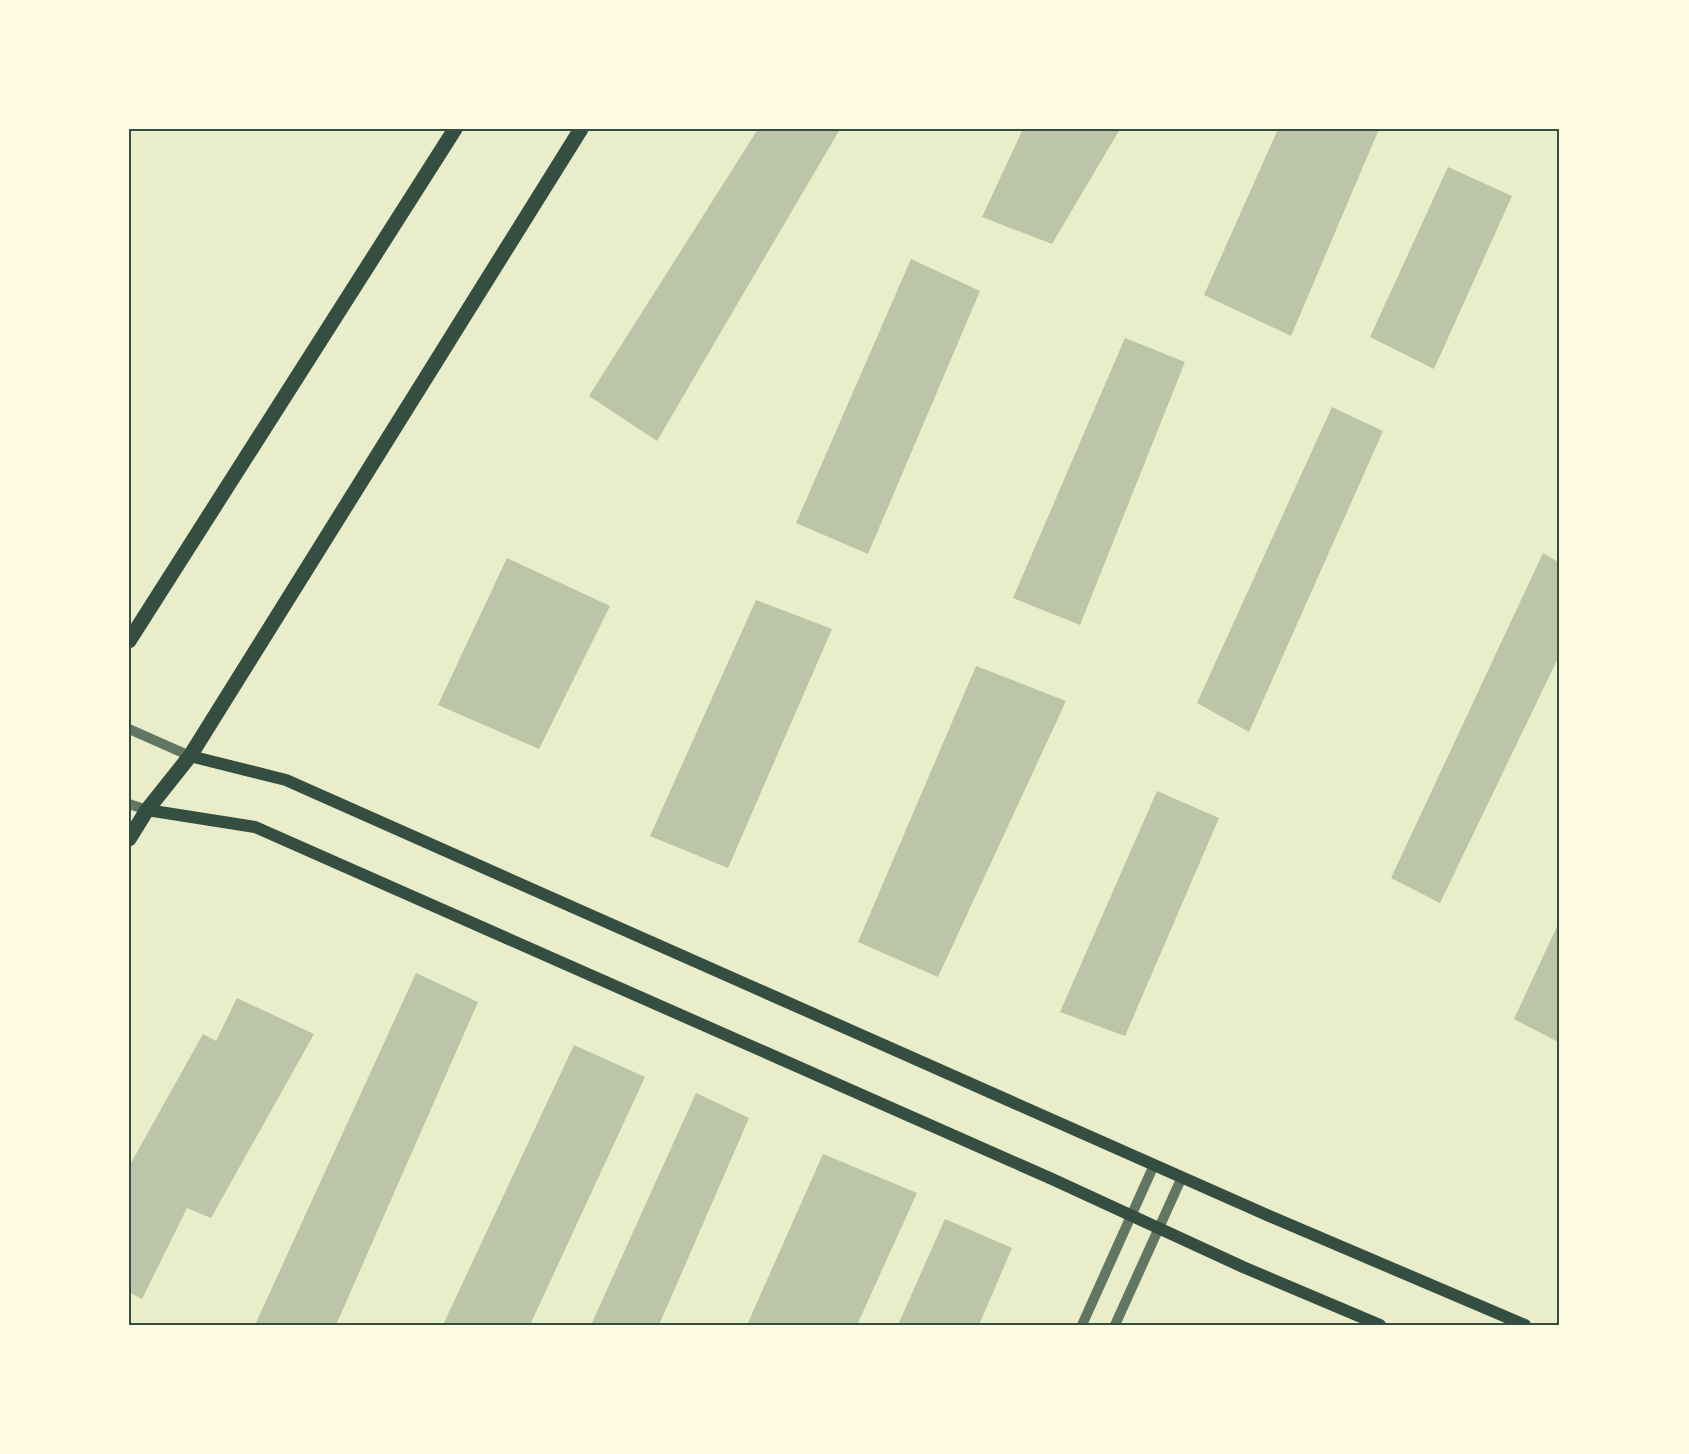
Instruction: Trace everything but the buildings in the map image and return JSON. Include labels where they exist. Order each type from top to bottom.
[{"type":"main road","points":[[129,641],[455,129]]},
{"type":"main road","points":[[129,839],[147,810],[190,756],[581,129]]},
{"type":"main road","points":[[190,756],[286,780],[1267,1215],[1525,1325]]},
{"type":"main road","points":[[147,810],[255,827],[1380,1325]]},
{"type":"street","points":[[129,729],[190,756]]},
{"type":"street","points":[[129,804],[147,810]]},
{"type":"street","points":[[1082,1325],[1154,1165]]},
{"type":"street","points":[[1115,1325],[1182,1177]]}]
